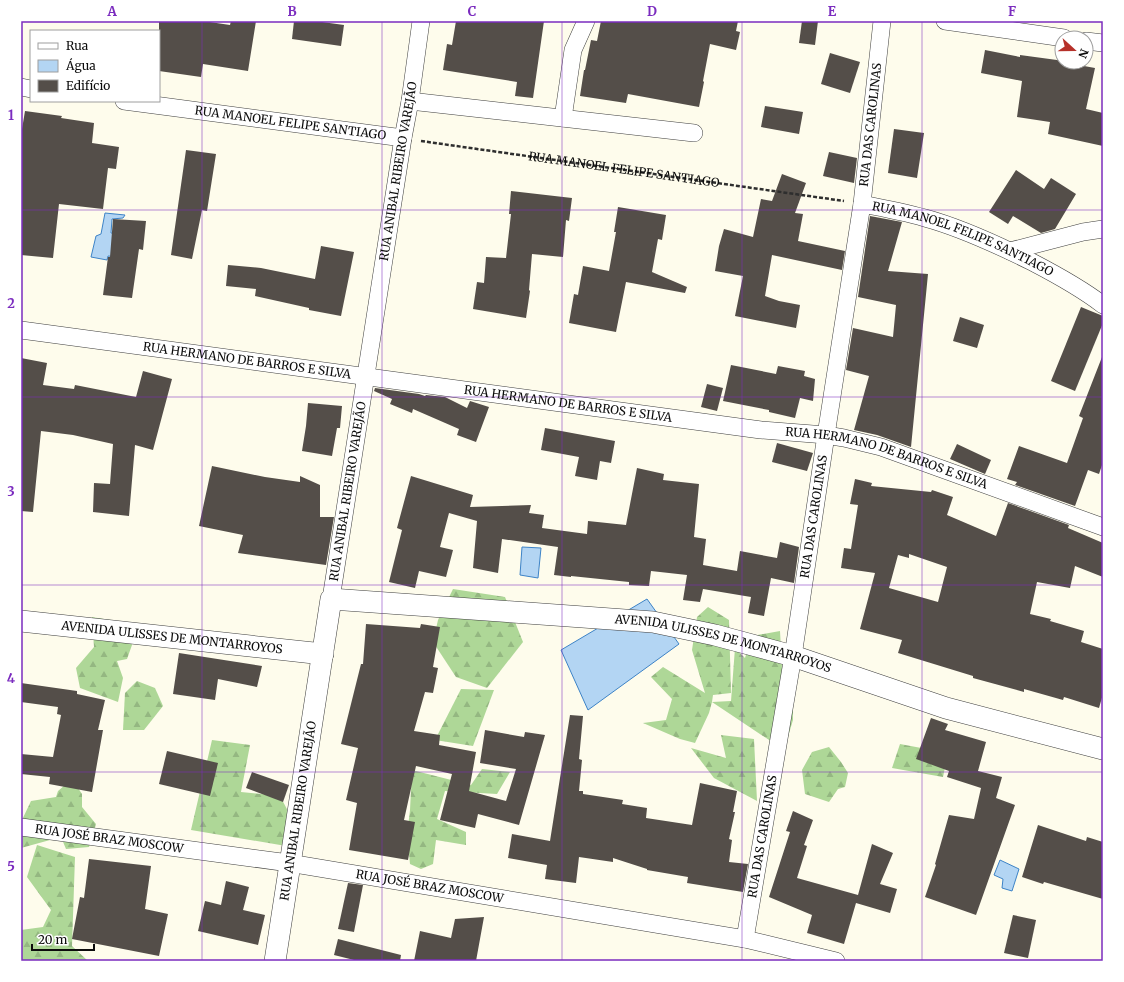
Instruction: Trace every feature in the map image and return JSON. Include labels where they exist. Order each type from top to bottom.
[{"type":"street","name":"RUA ANIBAL RIBEIRO VAREJÃO","points":[[275,961],[289,863],[410,101],[421,21]]},
{"type":"street","points":[[562,118],[573,50],[586,21]]},
{"type":"street","name":"RUA DAS CAROLINAS","points":[[745,939],[793,656],[862,204],[882,21]]},
{"type":"street","points":[[945,21],[1054,37]]},
{"type":"street","points":[[410,101],[694,133]]},
{"type":"street","name":"RUA MANOEL FELIPE SANTIAGO","points":[[132,102],[403,138]]},
{"type":"street","name":"RUA MANOEL FELIPE SANTIAGO","points":[[862,204],[924,217],[970,234],[1010,251],[1053,273],[1092,296],[1103,305]]},
{"type":"street","points":[[1010,251],[1083,232],[1103,229]]},
{"type":"street","name":"RUA HERMANO DE BARROS E SILVA","points":[[21,330],[761,430],[826,435],[844,438],[881,447],[1103,527]]},
{"type":"street","name":"AVENIDA ULISSES DE MONTARROYOS","points":[[331,599],[653,622],[715,635],[793,656],[946,708],[1103,749]]},
{"type":"street","name":"AVENIDA ULISSES DE MONTARROYOS","points":[[21,621],[323,654]]},
{"type":"street","name":"RUA JOSÉ BRAZ MOSCOW","points":[[21,828],[289,863],[745,939],[836,961]]},
{"type":"path","name":"RUA MANOEL FELIPE SANTIAGO","points":[[403,138],[862,204]]},
{"type":"green space","points":[[453,589],[505,597],[523,642],[487,688],[456,677],[433,642],[438,620]]},
{"type":"green space","points":[[708,607],[729,620],[731,693],[713,695],[709,713],[695,743],[680,739],[643,723],[666,720],[672,699],[651,677],[663,667],[705,693],[692,650],[697,617]]},
{"type":"green space","points":[[92,617],[122,622],[132,645],[127,659],[117,661],[123,678],[118,702],[80,688],[76,668],[94,647]]},
{"type":"green space","points":[[780,631],[782,667],[793,696],[793,720],[784,750],[712,702],[731,701],[735,648],[745,658],[752,636]]},
{"type":"green space","points":[[137,681],[155,688],[163,706],[144,730],[123,730],[125,693]]},
{"type":"green space","points":[[461,689],[494,690],[473,746],[435,740]]},
{"type":"green space","points":[[721,735],[754,739],[757,801],[714,778],[691,748],[726,758]]},
{"type":"green space","points":[[212,740],[250,745],[241,792],[280,796],[289,813],[286,846],[191,830]]},
{"type":"green space","points":[[900,744],[948,753],[943,777],[892,768]]},
{"type":"green space","points":[[829,747],[848,773],[845,787],[838,789],[829,802],[805,794],[802,770],[812,752]]},
{"type":"green space","points":[[482,769],[510,772],[497,794],[445,791],[437,819],[466,832],[466,845],[436,840],[433,864],[421,869],[410,864],[407,835],[412,770],[471,785]]},
{"type":"green space","points":[[72,779],[82,794],[82,807],[96,824],[89,847],[66,849],[61,837],[21,848],[21,822],[31,801],[56,797],[58,791]]},
{"type":"green space","points":[[37,845],[75,857],[72,946],[88,961],[21,961],[21,930],[43,927],[51,910],[27,877]]},
{"type":"water","points":[[105,213],[125,215],[123,218],[112,219],[111,233],[121,234],[117,257],[108,256],[107,260],[91,257],[96,236],[101,234]]},
{"type":"water","points":[[522,547],[541,548],[538,578],[520,575]]},
{"type":"water","points":[[647,599],[679,644],[588,710],[561,650]]},
{"type":"water","points":[[1000,860],[1019,869],[1012,891],[1002,888],[1003,879],[994,875]]},
{"type":"building","points":[[159,21],[203,21],[230,25],[231,21],[256,21],[248,71],[203,64],[201,77],[160,71]]},
{"type":"building","points":[[294,21],[315,21],[344,25],[341,46],[292,39]]},
{"type":"building","points":[[456,21],[544,21],[533,98],[515,96],[517,82],[443,70],[447,44],[452,45]]},
{"type":"building","points":[[601,21],[738,21],[736,31],[740,32],[736,50],[710,44],[699,107],[628,94],[626,103],[580,96],[591,40],[597,41]]},
{"type":"building","points":[[802,21],[818,21],[815,45],[799,43]]},
{"type":"building","points":[[985,50],[1020,57],[1020,55],[1054,60],[1054,70],[1094,70],[1095,68],[1086,109],[1103,113],[1103,146],[1048,134],[1050,122],[1017,117],[1022,81],[981,73]]},
{"type":"building","points":[[830,53],[860,62],[850,93],[821,84]]},
{"type":"building","points":[[765,106],[803,112],[799,134],[761,127]]},
{"type":"building","points":[[25,111],[62,116],[61,118],[94,123],[92,143],[119,147],[116,169],[108,168],[103,209],[59,204],[53,258],[21,255],[21,135]]},
{"type":"building","points":[[894,129],[924,133],[917,178],[888,173]]},
{"type":"building","points":[[186,150],[216,154],[207,211],[202,210],[192,259],[171,255]]},
{"type":"building","points":[[829,152],[857,158],[854,183],[823,176]]},
{"type":"building","points":[[1016,170],[1044,189],[1051,178],[1076,194],[1055,229],[1041,233],[1013,216],[1008,224],[989,212]]},
{"type":"building","points":[[782,174],[806,183],[795,213],[803,214],[798,241],[845,251],[842,270],[772,255],[765,296],[779,301],[800,305],[796,328],[735,316],[743,276],[715,271],[719,246],[724,229],[753,237],[761,199],[772,201]]},
{"type":"building","points":[[511,191],[572,198],[569,221],[566,220],[563,257],[532,254],[530,291],[526,318],[473,309],[477,282],[484,283],[486,257],[506,258],[511,214],[509,214]]},
{"type":"building","points":[[618,207],[666,215],[662,240],[658,239],[652,272],[687,287],[685,293],[626,282],[616,332],[569,323],[574,294],[578,295],[583,266],[609,271],[616,232],[614,232]]},
{"type":"building","points":[[870,216],[902,222],[888,271],[928,274],[911,447],[877,435],[854,430],[869,376],[846,370],[853,328],[893,337],[896,305],[858,297]]},
{"type":"building","points":[[113,219],[146,221],[143,250],[139,249],[132,298],[103,295],[108,257],[110,257]]},
{"type":"building","points":[[321,246],[354,252],[341,316],[309,310],[309,308],[255,296],[256,289],[226,286],[228,265],[261,268],[315,279]]},
{"type":"building","points":[[1081,307],[1103,316],[1103,323],[1075,391],[1051,381]]},
{"type":"building","points":[[960,317],[984,325],[977,348],[953,341]]},
{"type":"building","points":[[1102,357],[1103,462],[1099,474],[1088,470],[1075,506],[1015,485],[1017,482],[1007,479],[1019,446],[1067,463],[1083,418],[1079,416]]},
{"type":"building","points":[[21,358],[47,363],[43,385],[74,389],[75,385],[136,397],[143,371],[172,379],[153,450],[135,445],[129,516],[93,512],[94,483],[110,484],[113,444],[73,435],[41,431],[33,512],[21,511]]},
{"type":"building","points":[[731,365],[776,374],[778,366],[805,371],[804,376],[815,379],[813,401],[800,398],[795,418],[769,412],[769,410],[723,401]]},
{"type":"building","points":[[707,384],[723,388],[717,411],[701,407]]},
{"type":"building","points":[[375,388],[425,396],[445,397],[467,408],[470,401],[489,407],[476,442],[457,435],[459,429],[413,409],[412,413],[390,404],[392,399],[374,391]]},
{"type":"building","points":[[308,403],[342,406],[340,428],[337,428],[332,456],[302,451]]},
{"type":"building","points":[[545,428],[615,441],[611,463],[600,461],[597,480],[575,476],[579,457],[541,450]]},
{"type":"building","points":[[777,443],[813,453],[807,471],[772,462]]},
{"type":"building","points":[[957,444],[991,460],[985,474],[950,459]]},
{"type":"building","points":[[212,466],[265,477],[300,482],[300,476],[320,485],[320,517],[334,517],[326,565],[238,553],[243,535],[199,526]]},
{"type":"building","points":[[637,468],[664,474],[663,480],[699,484],[694,537],[706,539],[703,565],[737,571],[740,551],[777,558],[780,542],[799,547],[794,583],[771,578],[764,616],[748,613],[751,597],[703,589],[700,602],[683,600],[687,575],[651,571],[649,586],[629,585],[629,582],[554,575],[558,547],[502,539],[498,573],[473,568],[477,521],[449,513],[440,547],[453,550],[446,577],[419,571],[415,588],[389,582],[402,530],[397,528],[411,476],[473,495],[470,507],[531,505],[529,513],[544,515],[542,528],[587,534],[588,521],[626,525]]},
{"type":"building","points":[[855,479],[872,483],[871,486],[931,492],[932,490],[953,497],[947,515],[996,536],[1008,503],[1069,525],[1068,528],[1103,543],[1103,577],[1075,566],[1070,588],[1037,582],[1030,614],[1051,619],[1050,621],[1084,631],[1081,642],[1103,649],[1103,694],[1099,708],[1064,697],[1063,700],[1024,689],[1024,692],[973,678],[973,676],[898,653],[902,640],[860,629],[875,573],[841,568],[844,548],[851,549],[858,505],[850,504]],"holes":[[[909,554],[947,567],[938,602],[889,588],[898,555],[909,558]]]},
{"type":"building","points":[[366,624],[420,628],[421,624],[440,627],[433,667],[438,668],[433,693],[425,692],[414,731],[440,735],[439,745],[476,752],[469,791],[506,801],[516,769],[480,763],[485,730],[524,737],[525,732],[545,735],[519,825],[478,814],[475,828],[440,820],[452,774],[416,766],[404,820],[415,822],[408,860],[349,850],[357,803],[346,800],[358,748],[341,744],[361,664],[363,664]]},
{"type":"building","points":[[179,653],[262,666],[257,687],[218,679],[215,700],[173,694]]},
{"type":"building","points":[[21,683],[77,691],[77,694],[105,700],[98,730],[103,730],[92,792],[49,784],[50,777],[21,774],[21,754],[53,757],[61,715],[57,714],[58,707],[21,702]]},
{"type":"building","points":[[570,715],[583,716],[579,759],[582,760],[579,791],[583,791],[583,794],[623,800],[622,804],[647,808],[646,818],[692,825],[700,783],[737,791],[733,812],[735,812],[729,839],[732,840],[729,862],[748,864],[743,892],[687,883],[688,877],[647,870],[613,858],[613,862],[579,857],[576,883],[545,879],[547,865],[508,858],[512,834],[550,841]]},
{"type":"building","points":[[931,718],[948,724],[945,730],[986,742],[978,771],[1002,777],[996,798],[1015,805],[976,915],[925,897],[936,865],[935,864],[949,815],[974,819],[981,788],[947,777],[949,771],[916,759]]},
{"type":"building","points":[[167,751],[218,763],[210,796],[159,784]]},
{"type":"building","points":[[252,772],[289,785],[283,802],[246,788]]},
{"type":"building","points":[[793,811],[813,820],[804,845],[807,846],[797,878],[858,895],[872,844],[893,853],[880,884],[897,889],[890,913],[856,903],[844,944],[807,933],[812,915],[769,897],[790,832],[786,831]]},
{"type":"building","points":[[1038,825],[1086,841],[1087,837],[1103,842],[1103,899],[1044,882],[1043,884],[1022,877]]},
{"type":"building","points":[[89,859],[151,866],[145,909],[168,914],[159,956],[72,939],[80,897],[84,898]]},
{"type":"building","points":[[226,881],[249,887],[243,910],[265,915],[258,945],[198,931],[205,901],[221,905]]},
{"type":"building","points":[[348,883],[363,885],[354,932],[338,929]]},
{"type":"building","points":[[1013,915],[1036,920],[1028,958],[1004,953]]},
{"type":"building","points":[[484,917],[476,961],[414,961],[420,931],[451,938],[455,919]]},
{"type":"building","points":[[338,939],[401,955],[400,961],[358,961],[334,955]]}]
